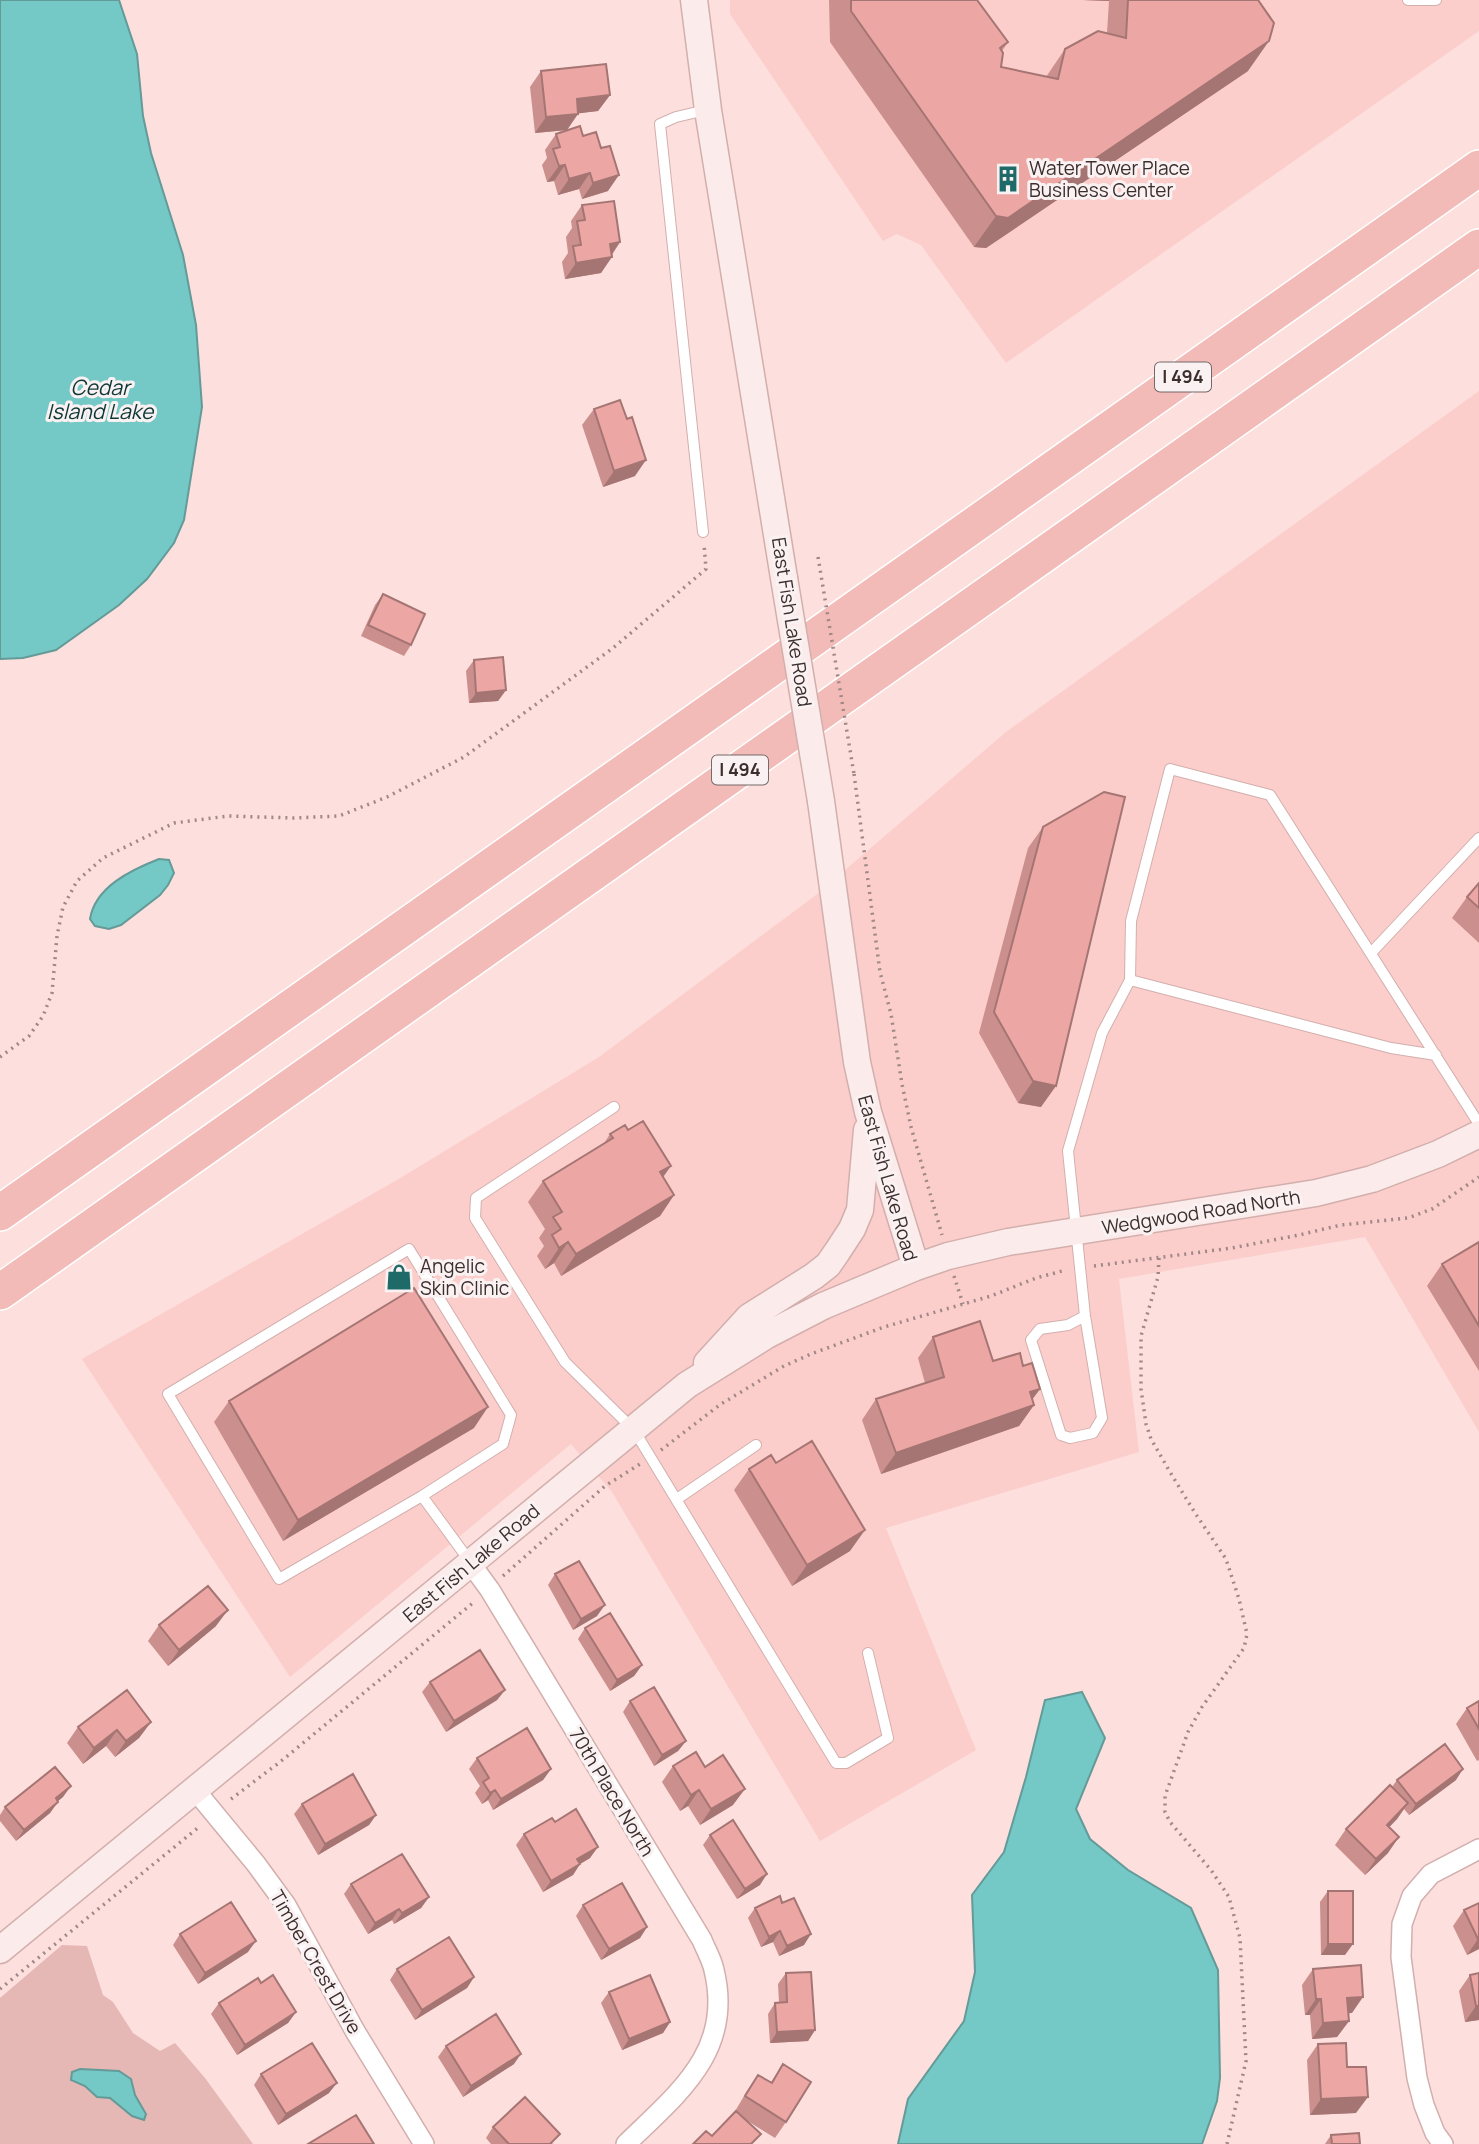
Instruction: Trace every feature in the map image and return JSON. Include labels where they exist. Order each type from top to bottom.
[{"type":"highway","name":"I 494","points":[[0,1213],[1479,168]]},
{"type":"highway","name":"I 494","points":[[0,1292],[1479,247]]},
{"type":"street","name":"East Fish Lake Road","points":[[0,1950],[687,1385],[793,1322],[916,1267],[868,1112],[857,1062],[821,801],[708,110],[694,0]]},
{"type":"street","points":[[687,1385],[749,1317],[814,1276],[828,1265],[837,1252],[852,1229],[860,1210],[868,1112]]},
{"type":"street","name":"Wedgwood Road North","points":[[916,1267],[948,1256],[1009,1242],[1316,1193],[1372,1179],[1438,1154],[1479,1134]]},
{"type":"street","name":"70th Place North","points":[[471,1563],[702,1940],[714,1970],[718,2000],[715,2032],[704,2060],[685,2085],[626,2144]]},
{"type":"street","name":"Timber Crest Drive","points":[[195,1790],[286,1905],[355,2031],[424,2144]]},
{"type":"street","points":[[1443,2144],[1423,2105],[1417,2078],[1401,1957],[1402,1924],[1412,1896],[1431,1874],[1479,1849]]},
{"type":"lane","points":[[1408,0],[1436,0]]},
{"type":"lane","points":[[703,532],[660,124],[676,117],[708,110]]},
{"type":"lane","points":[[1085,1317],[1068,1325],[1040,1329],[1031,1340],[1061,1435],[1070,1438],[1093,1433],[1102,1418],[1085,1317],[1068,1151],[1102,1033],[1130,980],[1131,921],[1170,769],[1270,795],[1479,1124]]},
{"type":"lane","points":[[1371,953],[1479,838]]},
{"type":"lane","points":[[1130,980],[1391,1048],[1436,1055]]},
{"type":"lane","points":[[614,1107],[475,1198],[475,1217],[565,1362],[634,1430],[839,1764],[846,1763],[888,1738],[868,1653]]},
{"type":"lane","points":[[409,1249],[511,1415],[503,1444],[422,1496],[279,1579],[169,1394],[409,1249]]},
{"type":"lane","points":[[677,1499],[756,1445]]},
{"type":"lane","points":[[422,1496],[471,1563]]},
{"type":"path","points":[[0,1057],[29,1036],[43,1016],[52,993],[57,936],[63,907],[77,881],[103,858],[174,823],[228,816],[339,816],[387,797],[464,757],[613,648],[706,569],[703,532]]},
{"type":"path","points":[[818,557],[854,774],[880,972],[891,1014],[902,1084],[920,1163],[963,1304]]},
{"type":"path","points":[[231,1799],[490,1590],[604,1486],[651,1457],[721,1404],[784,1366],[884,1327],[963,1304],[1036,1278],[1081,1267],[1286,1238],[1341,1225],[1408,1218],[1432,1209],[1479,1177]]},
{"type":"path","points":[[1159,1258],[1158,1277],[1142,1336],[1141,1389],[1146,1424],[1151,1439],[1170,1472],[1226,1559],[1247,1634],[1244,1648],[1202,1707],[1188,1732],[1164,1796],[1165,1812],[1170,1822],[1229,1897],[1240,1938],[1246,2061],[1227,2144]]},
{"type":"path","points":[[0,1989],[199,1827]]},
{"type":"shaded area","points":[[730,0],[1479,0],[1479,31],[1006,363],[921,245],[897,234],[883,241],[730,14]]},
{"type":"shaded area","points":[[1479,391],[1479,1432],[1365,1237],[1119,1279],[1139,1452],[886,1528],[976,1750],[820,1841],[612,1492],[571,1444],[290,1677],[82,1359],[397,1180],[599,1057],[816,895],[1006,732]]},
{"type":"shaded area","points":[[62,1945],[87,1946],[103,1995],[113,2002],[133,2033],[160,2051],[175,2043],[205,2078],[253,2144],[0,2144],[0,1998]]},
{"type":"water","name":"Cedar Island Lake","points":[[0,0],[119,0],[137,54],[143,116],[151,153],[183,255],[196,325],[202,407],[184,520],[174,543],[147,579],[119,605],[56,650],[23,658],[0,659]]},
{"type":"water","points":[[159,859],[169,860],[174,873],[160,895],[121,925],[109,929],[95,926],[90,919],[93,908],[107,889],[126,874]]},
{"type":"water","points":[[1082,1692],[1105,1738],[1076,1809],[1090,1839],[1128,1870],[1191,1908],[1218,1970],[1220,2078],[1217,2101],[1202,2144],[898,2144],[908,2099],[964,2021],[975,1972],[972,1895],[1004,1852],[1045,1700]]},
{"type":"water","points":[[80,2069],[119,2071],[131,2079],[135,2095],[146,2114],[144,2120],[132,2116],[110,2098],[97,2097],[85,2086],[71,2080],[72,2072]]},
{"type":"building","name":"Water Tower Place Business Center","points":[[851,0],[977,0],[1008,42],[1000,48],[1003,53],[1001,67],[1058,79],[1065,49],[1098,31],[1126,38],[1128,0],[1258,0],[1274,23],[1269,41],[1008,218],[996,216],[851,11]]},
{"type":"building","points":[[606,64],[610,95],[577,99],[578,114],[546,117],[541,71]]},
{"type":"building","points":[[580,126],[583,136],[596,132],[601,148],[610,146],[619,175],[593,183],[590,173],[569,179],[565,165],[559,166],[553,149],[560,147],[556,134]]},
{"type":"building","points":[[614,201],[620,242],[610,244],[612,257],[576,263],[573,246],[581,245],[577,221],[585,220],[582,205]]},
{"type":"building","points":[[620,400],[627,419],[632,417],[646,460],[614,471],[594,409]]},
{"type":"building","points":[[383,594],[425,614],[411,645],[368,625]]},
{"type":"building","points":[[503,657],[506,690],[476,693],[474,660]]},
{"type":"building","points":[[1104,792],[1125,797],[1056,1086],[1033,1081],[994,1012],[1043,827]]},
{"type":"building","points":[[1479,883],[1479,908],[1467,897]]},
{"type":"building","points":[[643,1121],[671,1166],[660,1172],[674,1195],[576,1254],[568,1242],[559,1248],[552,1235],[561,1229],[553,1217],[562,1212],[543,1181],[613,1138],[610,1134],[625,1125],[628,1130]]},
{"type":"building","points":[[1479,1242],[1479,1326],[1442,1264]]},
{"type":"building","points":[[414,1288],[488,1407],[298,1520],[229,1401]]},
{"type":"building","points":[[980,1321],[993,1361],[1020,1353],[1023,1366],[1032,1363],[1040,1389],[1030,1392],[1034,1405],[896,1453],[876,1399],[944,1377],[933,1337]]},
{"type":"building","points":[[812,1441],[865,1530],[807,1565],[749,1469],[771,1455],[776,1463]]},
{"type":"building","points":[[579,1561],[605,1605],[581,1619],[555,1574]]},
{"type":"building","points":[[208,1586],[228,1610],[179,1650],[159,1625]]},
{"type":"building","points":[[610,1613],[642,1665],[617,1680],[585,1628]]},
{"type":"building","points":[[480,1650],[505,1690],[454,1721],[430,1682]]},
{"type":"building","points":[[654,1687],[686,1741],[662,1755],[630,1701]]},
{"type":"building","points":[[127,1690],[151,1722],[126,1741],[117,1730],[94,1748],[78,1727]]},
{"type":"building","points":[[1479,1701],[1479,1729],[1467,1708]]},
{"type":"building","points":[[527,1728],[551,1769],[501,1799],[495,1790],[490,1793],[483,1782],[489,1778],[477,1758]]},
{"type":"building","points":[[1445,1744],[1463,1769],[1416,1804],[1397,1780]]},
{"type":"building","points":[[696,1752],[705,1767],[723,1755],[745,1789],[711,1809],[699,1790],[691,1795],[673,1766]]},
{"type":"building","points":[[55,1767],[71,1786],[56,1798],[58,1802],[24,1830],[5,1807]]},
{"type":"building","points":[[353,1774],[376,1815],[325,1844],[302,1804]]},
{"type":"building","points":[[1390,1785],[1408,1803],[1387,1825],[1399,1837],[1376,1859],[1346,1829]]},
{"type":"building","points":[[576,1809],[598,1847],[577,1859],[580,1864],[551,1881],[524,1834],[552,1818],[555,1822]]},
{"type":"building","points":[[733,1820],[767,1874],[745,1889],[710,1835]]},
{"type":"building","points":[[402,1854],[429,1897],[402,1913],[399,1909],[375,1923],[351,1884]]},
{"type":"building","points":[[622,1883],[647,1927],[609,1949],[583,1905]]},
{"type":"building","points":[[1328,1891],[1353,1891],[1353,1944],[1328,1944]]},
{"type":"building","points":[[780,1896],[782,1903],[794,1898],[811,1934],[787,1946],[780,1931],[769,1937],[755,1908]]},
{"type":"building","points":[[231,1902],[256,1941],[205,1973],[180,1934]]},
{"type":"building","points":[[1479,1903],[1479,1938],[1478,1939],[1464,1910]]},
{"type":"building","points":[[449,1937],[474,1977],[422,2010],[397,1969]]},
{"type":"building","points":[[1361,1965],[1363,1997],[1347,1998],[1349,2021],[1323,2023],[1321,1999],[1316,1999],[1313,1969]]},
{"type":"building","points":[[811,1972],[815,2030],[777,2032],[775,2003],[787,2002],[786,1973]]},
{"type":"building","points":[[1479,1973],[1479,2006],[1476,2006],[1470,1975]]},
{"type":"building","points":[[273,1975],[296,2012],[245,2045],[219,2003],[258,1978],[261,1983]]},
{"type":"building","points":[[650,1975],[670,2022],[629,2039],[609,1992]]},
{"type":"building","points":[[496,2014],[521,2054],[471,2086],[446,2046]]},
{"type":"building","points":[[312,2043],[337,2083],[286,2114],[261,2074]]},
{"type":"building","points":[[1346,2043],[1347,2067],[1366,2067],[1368,2097],[1321,2099],[1318,2044]]},
{"type":"building","points":[[783,2064],[811,2082],[786,2122],[745,2096],[758,2075],[772,2083]]},
{"type":"building","points":[[525,2097],[560,2134],[550,2144],[509,2144],[493,2127]]},
{"type":"building","points":[[736,2111],[761,2134],[751,2144],[693,2144],[706,2131],[712,2136]]},
{"type":"building","points":[[356,2115],[374,2144],[308,2144]]},
{"type":"building","points":[[1359,2133],[1360,2144],[1332,2144],[1331,2135]]},
{"type":"place","name":"Water Tower Place Business Center","points":[[1008,179]]},
{"type":"place","name":"Angelic Skin Clinic","points":[[399,1277]]}]
